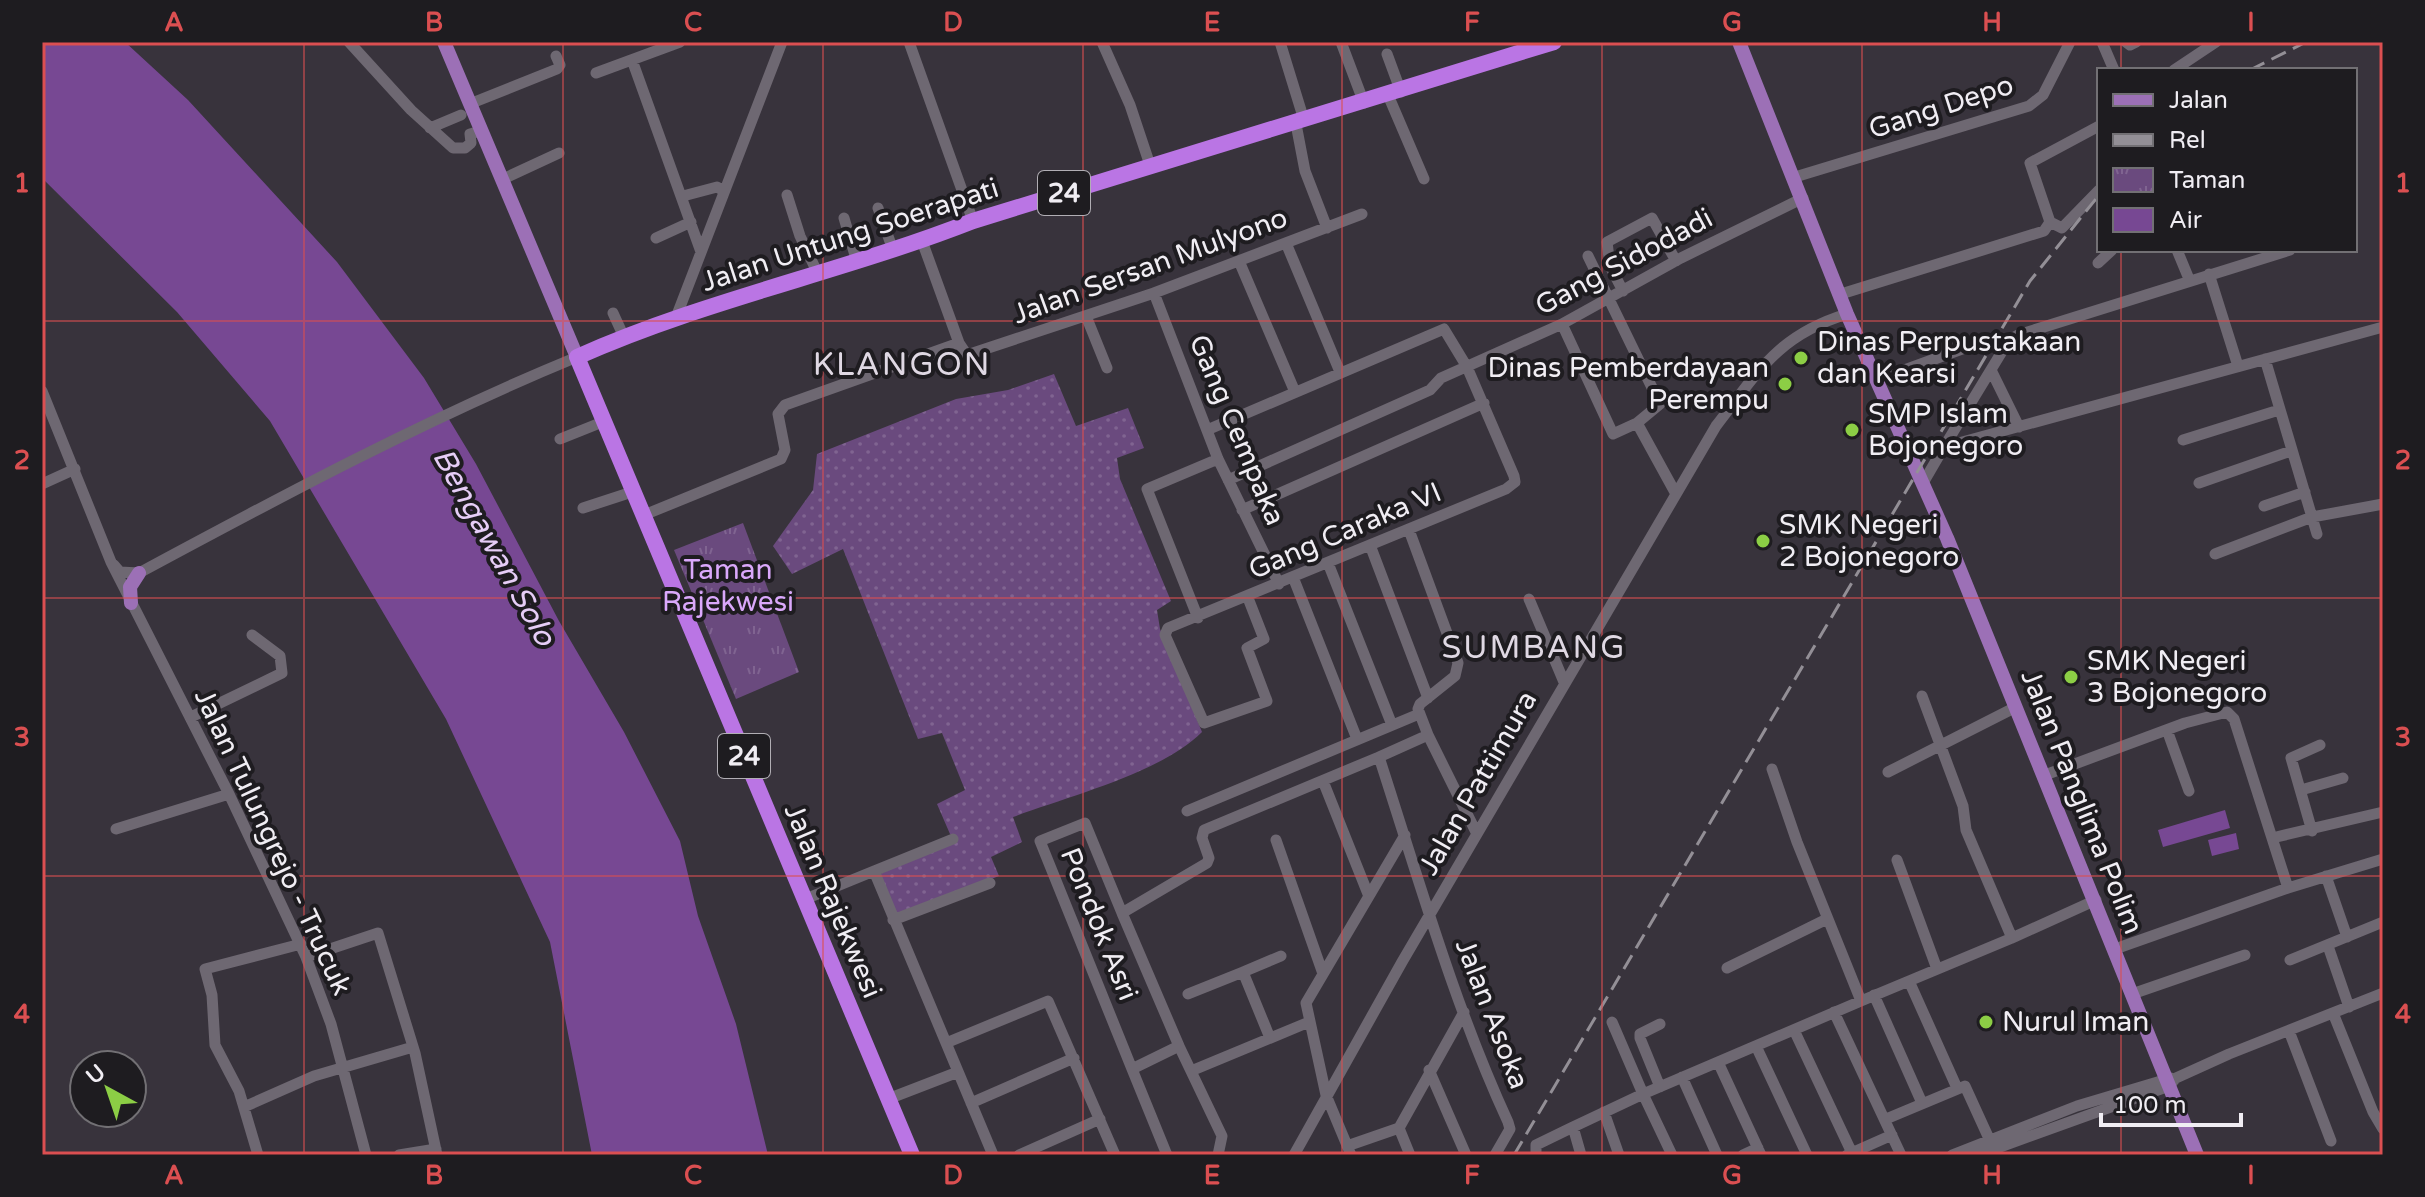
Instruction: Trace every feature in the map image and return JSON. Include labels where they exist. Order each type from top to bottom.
[{"type":"highway","name":"Jalan Untung Soerapati","points":[[577,357],[624,337],[922,241],[973,221],[1394,94],[1554,42]]},
{"type":"highway","name":"Jalan Rajekwesi","points":[[577,357],[912,1155]]},
{"type":"main road","points":[[434,42],[477,132],[494,158]]},
{"type":"main road","points":[[444,42],[577,357]]},
{"type":"main road","points":[[1739,42],[1847,314]]},
{"type":"main road","name":"Jalan Panglima Polim","points":[[1847,314],[1920,477],[2045,775],[2170,1081],[2197,1155]]},
{"type":"main road","points":[[131,603],[130,587],[139,573]]},
{"type":"street","points":[[349,42],[430,128],[459,149],[471,143],[470,134],[477,132]]},
{"type":"street","points":[[596,73],[667,44],[680,42]]},
{"type":"street","points":[[675,320],[782,42]]},
{"type":"street","points":[[909,42],[973,221]]},
{"type":"street","points":[[1102,42],[1130,105],[1151,168]]},
{"type":"street","points":[[1280,42],[1300,122],[1305,171],[1327,228]]},
{"type":"street","points":[[1341,42],[1364,103]]},
{"type":"street","name":"Gang Depo","points":[[1795,177],[2029,106],[2043,95],[2070,42]]},
{"type":"street","points":[[2102,42],[2113,68]]},
{"type":"street","points":[[2126,42],[2130,45],[2136,42]]},
{"type":"street","points":[[2176,68],[2193,47],[2216,42]]},
{"type":"street","points":[[1387,54],[1394,94],[1424,179]]},
{"type":"street","points":[[472,103],[557,69],[560,65],[556,56]]},
{"type":"street","points":[[632,60],[701,252]]},
{"type":"street","points":[[430,128],[461,115]]},
{"type":"street","points":[[2097,127],[2030,163],[2050,222],[2062,228],[2097,192]]},
{"type":"street","points":[[503,179],[559,153]]},
{"type":"street","points":[[683,196],[717,187],[724,191]]},
{"type":"street","points":[[787,195],[800,236],[818,274]]},
{"type":"street","name":"Gang Sidodadi","points":[[1228,480],[1430,390],[1441,378],[1562,324],[1676,261],[1803,198]]},
{"type":"street","points":[[878,208],[893,250]]},
{"type":"street","name":"Jalan Sersan Mulyono","points":[[644,515],[781,459],[785,450],[778,414],[785,405],[959,343],[966,355],[1086,316],[1362,214]]},
{"type":"street","points":[[844,218],[857,262]]},
{"type":"street","points":[[1623,291],[1611,267],[1607,242],[1652,218],[1676,261]]},
{"type":"street","points":[[656,238],[691,222]]},
{"type":"street","points":[[1841,294],[2043,232],[2050,222]]},
{"type":"street","points":[[922,241],[959,343]]},
{"type":"street","points":[[1207,430],[1340,372],[1286,243]]},
{"type":"street","points":[[2098,263],[2110,252]]},
{"type":"street","points":[[2178,252],[2189,279]]},
{"type":"street","points":[[1920,477],[1944,447],[2009,340],[2189,279],[2283,252]]},
{"type":"street","points":[[1562,324],[1613,434],[1637,423],[1660,404],[1588,256]]},
{"type":"street","points":[[1239,261],[1295,392]]},
{"type":"street","points":[[2209,274],[2238,366]]},
{"type":"street","name":"Gang Cempaka","points":[[1154,293],[1218,459],[1279,584]]},
{"type":"street","points":[[613,313],[624,337]]},
{"type":"street","name":"Jalan Pattimura","points":[[1294,1155],[1428,916],[1716,426],[1766,362],[1800,332],[1847,314]]},
{"type":"street","points":[[1086,316],[1107,368]]},
{"type":"street","points":[[1944,447],[2383,327]]},
{"type":"street","name":"Gang Caraka VI","points":[[1248,598],[1264,639],[1247,648],[1267,702],[1207,724],[1200,720],[1165,635],[1168,628],[1248,598],[1515,482],[1484,403],[1448,332],[1439,329],[1340,372]]},
{"type":"street","points":[[1877,380],[1973,345]]},
{"type":"street","points":[[111,562],[120,572],[139,573],[277,499],[468,404],[577,357]]},
{"type":"street","points":[[2265,359],[2317,534]]},
{"type":"street","points":[[1991,370],[2019,427]]},
{"type":"street","name":"Jalan Tulungrejo - Trucuk","points":[[42,391],[111,562],[191,717],[301,944],[343,1067],[366,1155]]},
{"type":"street","points":[[1242,510],[1484,403]]},
{"type":"street","points":[[2183,440],[2279,410]]},
{"type":"street","points":[[560,439],[605,421]]},
{"type":"street","points":[[1637,423],[1676,494]]},
{"type":"street","points":[[2199,483],[2291,451]]},
{"type":"street","points":[[1198,618],[1147,489],[1218,459]]},
{"type":"street","points":[[42,484],[75,469]]},
{"type":"street","points":[[583,508],[635,491]]},
{"type":"street","points":[[2264,506],[2305,492]]},
{"type":"street","points":[[2215,554],[2312,517],[2383,504]]},
{"type":"street","points":[[1409,530],[1458,663],[1455,676],[1420,704],[1419,714],[1477,834]]},
{"type":"street","points":[[1370,545],[1428,698]]},
{"type":"street","points":[[1328,563],[1392,725]]},
{"type":"street","points":[[1293,577],[1357,739]]},
{"type":"street","points":[[1529,599],[1564,682]]},
{"type":"street","points":[[191,717],[282,673],[280,656],[252,635]]},
{"type":"street","points":[[1922,696],[1963,806],[1966,830],[2012,938]]},
{"type":"street","points":[[1888,772],[1941,742],[2016,707]]},
{"type":"street","points":[[2045,775],[2221,712],[2230,714],[2288,888]]},
{"type":"street","points":[[1187,811],[1419,714]]},
{"type":"street","points":[[2167,730],[2189,791]]},
{"type":"street","name":"Pondok Asri","points":[[1122,913],[1207,863],[1209,858],[1202,838],[1204,830],[1428,735]]},
{"type":"street","points":[[2312,831],[2292,756],[2320,745]]},
{"type":"street","name":"Jalan Asoka","points":[[1379,757],[1428,916],[1510,1129],[1495,1155]]},
{"type":"street","points":[[1772,769],[1861,1001]]},
{"type":"street","points":[[2301,790],[2343,778]]},
{"type":"street","points":[[1323,781],[1368,894]]},
{"type":"street","points":[[116,829],[229,794]]},
{"type":"street","points":[[2272,838],[2383,812]]},
{"type":"street","name":"Pondok Asri","points":[[1132,1069],[1040,841],[1085,823],[1179,1046],[1222,1136],[1218,1155]]},
{"type":"street","points":[[1405,835],[1322,971],[1306,1003],[1326,1095],[1349,1150],[1399,1128],[1464,1012]]},
{"type":"street","points":[[803,900],[953,839]]},
{"type":"street","points":[[1276,840],[1322,971]]},
{"type":"street","points":[[2115,949],[2288,888],[2383,859]]},
{"type":"street","points":[[1897,860],[1937,969]]},
{"type":"street","points":[[874,871],[993,1155]]},
{"type":"street","points":[[2326,876],[2347,937]]},
{"type":"street","points":[[893,920],[990,883]]},
{"type":"street","points":[[1535,1151],[1573,1127],[1643,1094],[2096,900]]},
{"type":"street","points":[[1727,968],[1827,919]]},
{"type":"street","points":[[2290,960],[2383,922]]},
{"type":"street","points":[[306,957],[377,932],[413,1047],[436,1152],[399,1155]]},
{"type":"street","points":[[258,1155],[244,1107],[215,1045],[212,995],[205,969],[301,944]]},
{"type":"street","points":[[2328,946],[2349,1007]]},
{"type":"street","points":[[2132,994],[2245,955]]},
{"type":"street","points":[[1188,994],[1281,956]]},
{"type":"street","points":[[1243,972],[1270,1038]]},
{"type":"street","points":[[1909,981],[1957,1088]]},
{"type":"street","points":[[1978,1155],[2170,1081],[2380,994],[2383,1007]]},
{"type":"street","points":[[1874,995],[1922,1103]]},
{"type":"street","points":[[946,1043],[1046,1000],[1115,1155]]},
{"type":"street","points":[[1834,1012],[1901,1155]]},
{"type":"street","points":[[2333,1013],[2373,1112],[2383,1129]]},
{"type":"street","points":[[1191,1071],[1309,1022]]},
{"type":"street","points":[[1612,1022],[1672,1155]]},
{"type":"street","points":[[1660,1024],[1640,1034],[1640,1038],[1660,1087]]},
{"type":"street","points":[[1794,1030],[1849,1154],[1892,1135]]},
{"type":"street","points":[[2289,1031],[2331,1141]]},
{"type":"street","points":[[1167,1155],[1132,1069],[1179,1046]]},
{"type":"street","points":[[1756,1046],[1807,1155]]},
{"type":"street","points":[[244,1107],[343,1067],[413,1047]]},
{"type":"street","points":[[971,1103],[1074,1058]]},
{"type":"street","points":[[1718,1062],[1759,1151],[1743,1155]]},
{"type":"street","points":[[1429,1070],[1466,1155]]},
{"type":"street","points":[[888,1099],[958,1072]]},
{"type":"street","points":[[1682,1077],[1717,1155]]},
{"type":"street","points":[[1886,1119],[1957,1088],[1966,1088],[1993,1148]]},
{"type":"street","points":[[1604,1112],[1619,1155]]},
{"type":"street","points":[[1019,1155],[1100,1119]]},
{"type":"street","points":[[1573,1127],[1581,1155]]},
{"type":"street","points":[[1399,1128],[1410,1155]]},
{"type":"street","points":[[1952,1155],[1993,1148]]},
{"type":"green space","points":[[1054,374],[1076,426],[1128,408],[1144,448],[1117,458],[1120,479],[1171,601],[1157,610],[1160,629],[1202,732],[1163,760],[1139,771],[1013,817],[1022,842],[991,857],[999,876],[895,916],[880,874],[957,839],[950,834],[937,804],[965,790],[942,733],[918,739],[843,549],[792,574],[773,546],[813,490],[817,454],[956,399],[1008,390]]},
{"type":"green space","name":"Taman Rajekwesi","points":[[743,523],[799,672],[736,699],[674,550]]},
{"type":"water","name":"Bengawan Solo","points":[[42,42],[125,42],[188,100],[337,262],[424,378],[476,464],[559,621],[624,732],[680,841],[698,916],[736,1024],[768,1155],[592,1155],[550,942],[446,719],[270,421],[177,312],[42,178]]},
{"type":"water","points":[[2225,810],[2230,828],[2163,847],[2158,830]]},
{"type":"water","points":[[2236,833],[2239,849],[2212,856],[2208,840]]},
{"type":"railway","points":[[2254,68],[2306,42]]},
{"type":"railway","points":[[1514,1155],[2030,281],[2097,197]]},
{"type":"place","name":"Dinas Perpustakaan dan Kearsi","points":[[1801,358]]},
{"type":"place","name":"Dinas Pemberdayaan Perempu","points":[[1785,384]]},
{"type":"place","name":"SMP Islam Bojonegoro","points":[[1852,430]]},
{"type":"place","name":"SMK Negeri 2 Bojonegoro","points":[[1763,541]]},
{"type":"place","name":"SMK Negeri 3 Bojonegoro","points":[[2071,677]]},
{"type":"place","name":"Nurul Iman","points":[[1986,1022]]},
{"type":"district","name":"KLANGON","points":[[902,365]]},
{"type":"district","name":"SUMBANG","points":[[1534,648]]}]
